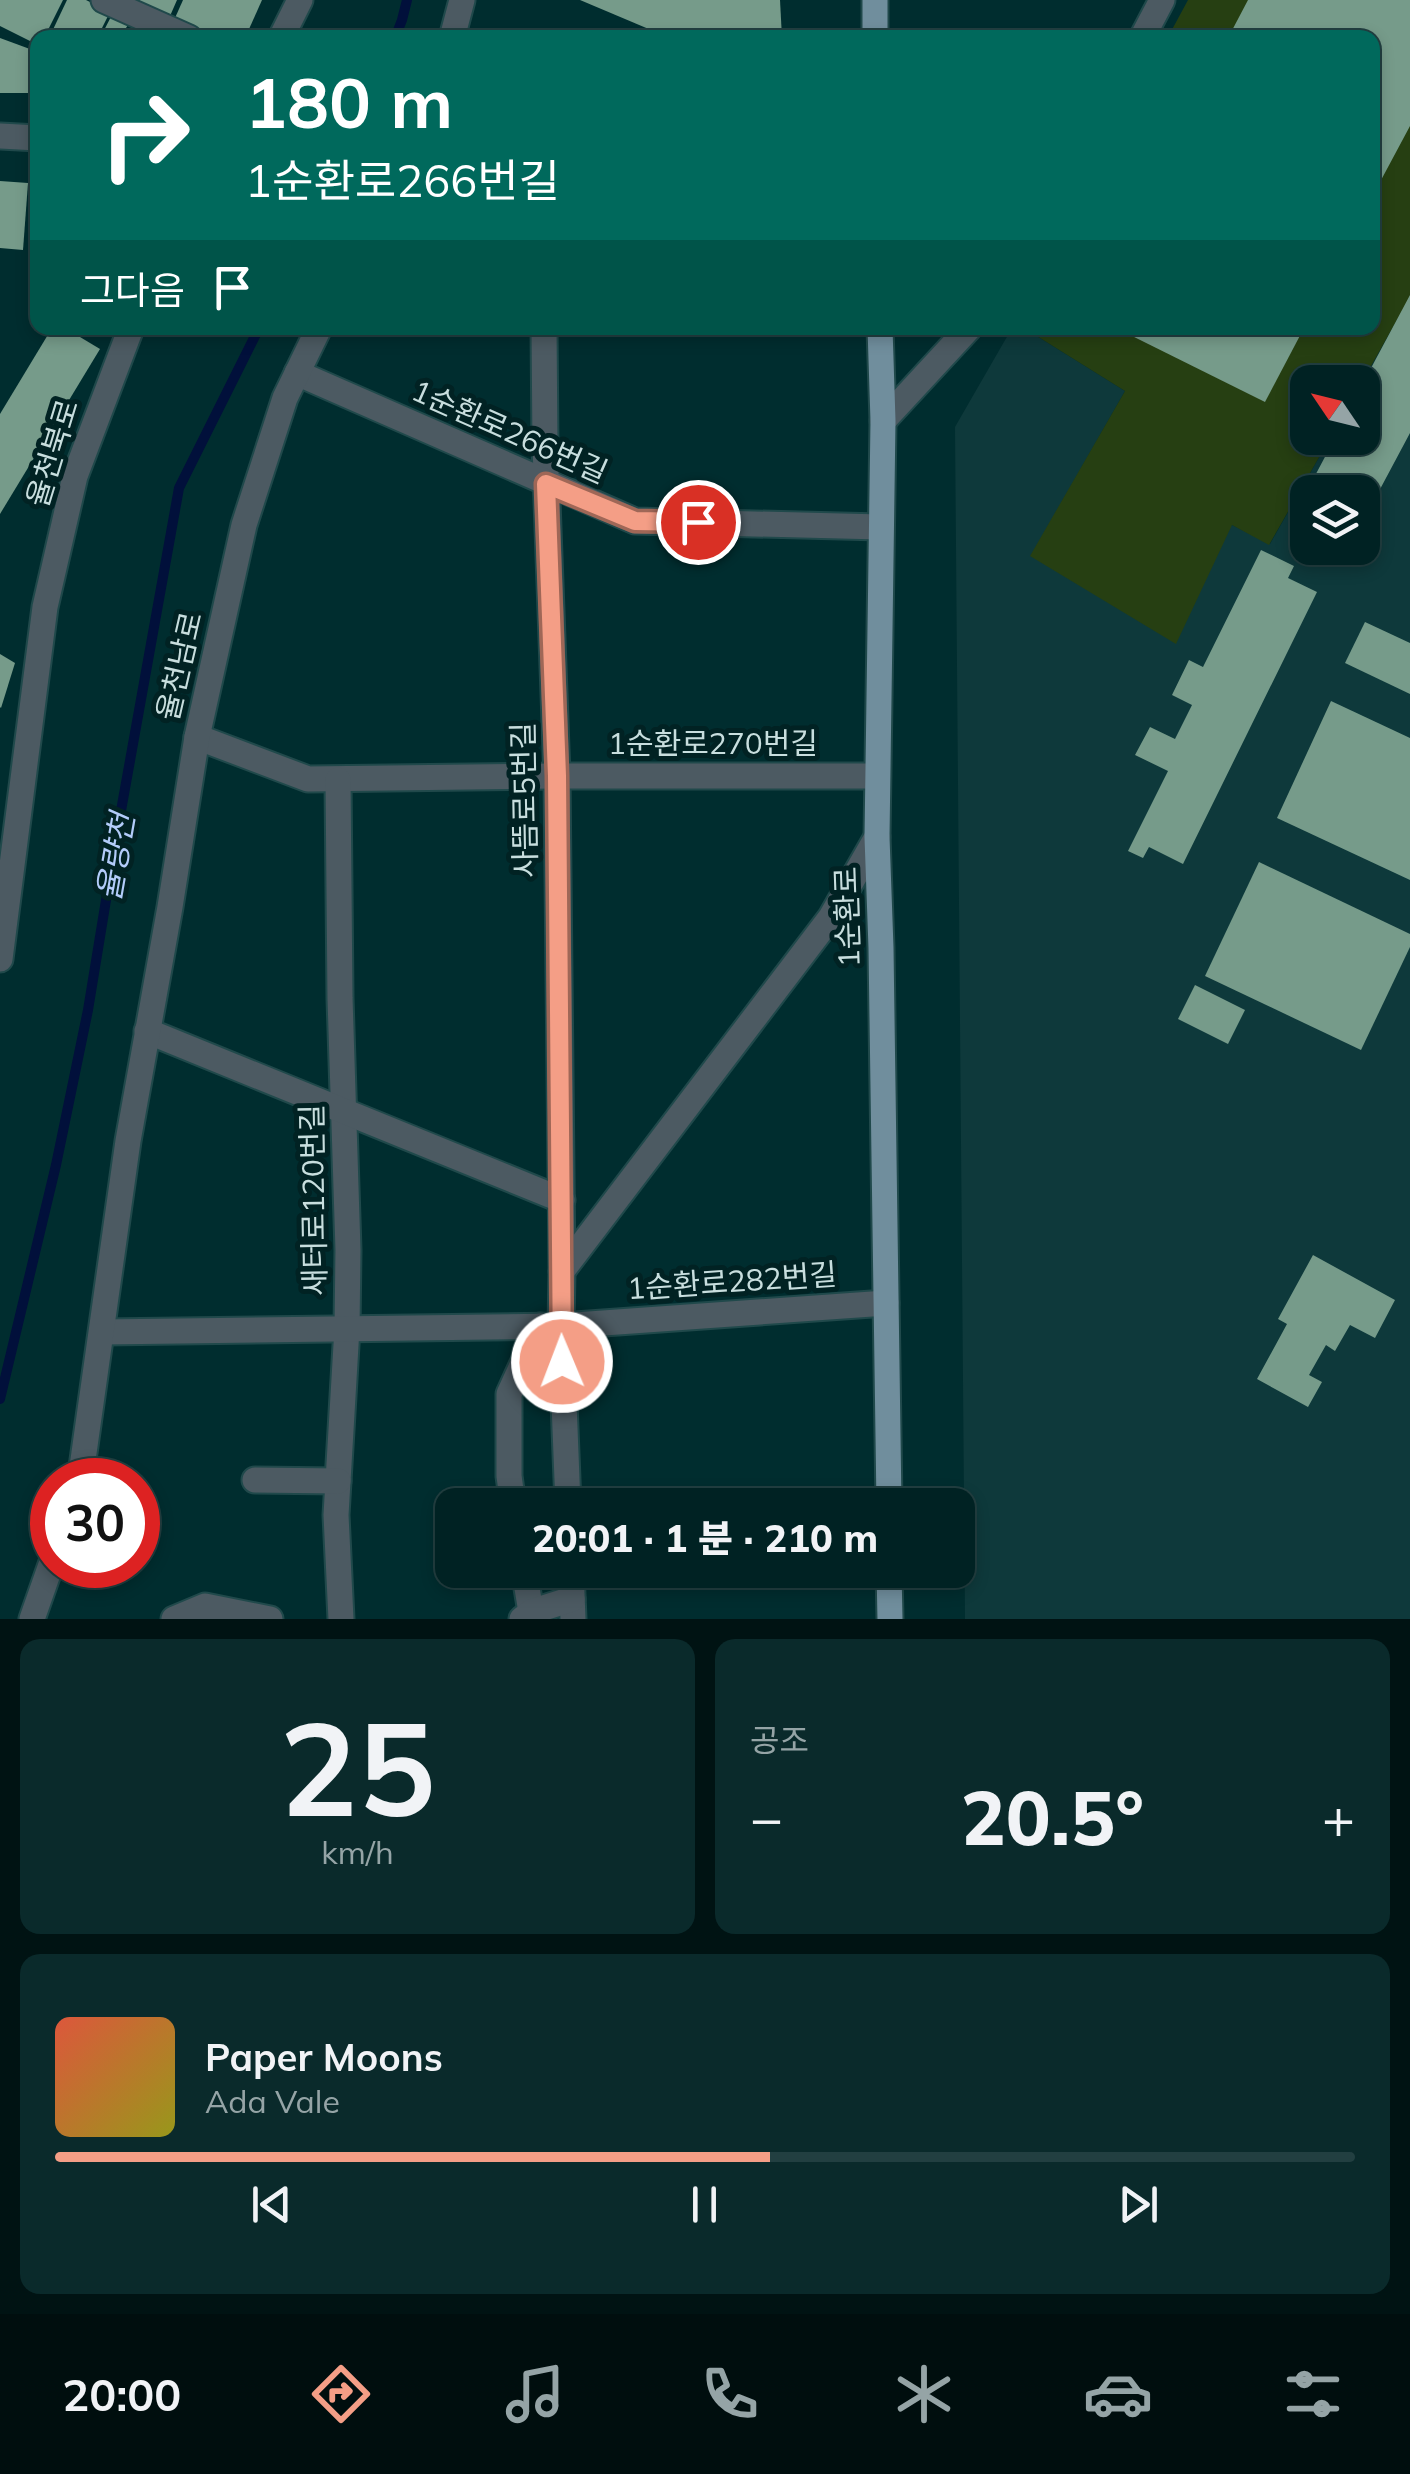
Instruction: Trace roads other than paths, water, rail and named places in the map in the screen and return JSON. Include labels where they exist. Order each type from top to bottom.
[{"type":"main road","points":[[875,0],[875,30]]},
{"type":"main road","name":"1순환로","points":[[880,335],[877,837],[888,1488]]},
{"type":"main road","points":[[889,1588],[890,1619]]},
{"type":"street","points":[[104,0],[170,30]]},
{"type":"street","points":[[285,30],[300,0]]},
{"type":"street","points":[[454,30],[462,0]]},
{"type":"street","points":[[1146,30],[1162,0]]},
{"type":"street","points":[[0,136],[30,138]]},
{"type":"street","name":"율천북로","points":[[0,958],[8,836],[45,607],[75,476],[128,335]]},
{"type":"street","name":"율천남로","points":[[82,1458],[128,1141],[196,737],[244,525],[285,398],[316,335]]},
{"type":"street","name":"사뜸로5번길","points":[[544,335],[557,776],[562,1200],[562,1270],[551,1326],[566,1488]]},
{"type":"street","points":[[882,421],[963,335]]},
{"type":"street","name":"1순환로266번길","points":[[298,373],[635,521],[881,527]]},
{"type":"street","name":"1순환로270번길","points":[[196,737],[308,779],[877,776]]},
{"type":"street","name":"새터로120번길","points":[[338,780],[348,1250],[336,1514],[341,1619]]},
{"type":"street","points":[[562,1270],[831,916],[877,837]]},
{"type":"street","points":[[147,1031],[562,1200]]},
{"type":"street","name":"1순환로282번길","points":[[102,1332],[551,1326],[886,1303]]},
{"type":"street","name":"사뜸로5번길","points":[[510,1488],[509,1394],[551,1326]]},
{"type":"street","points":[[255,1480],[338,1481]]},
{"type":"street","points":[[32,1619],[43,1588]]},
{"type":"street","points":[[525,1588],[527,1615],[573,1609]]},
{"type":"street","points":[[174,1619],[205,1606],[270,1619]]},
{"type":"waterway","name":"율량천","points":[[398,30],[407,0]]},
{"type":"waterway","name":"율량천","points":[[0,1399],[88,1010],[179,488],[256,335]]}]
